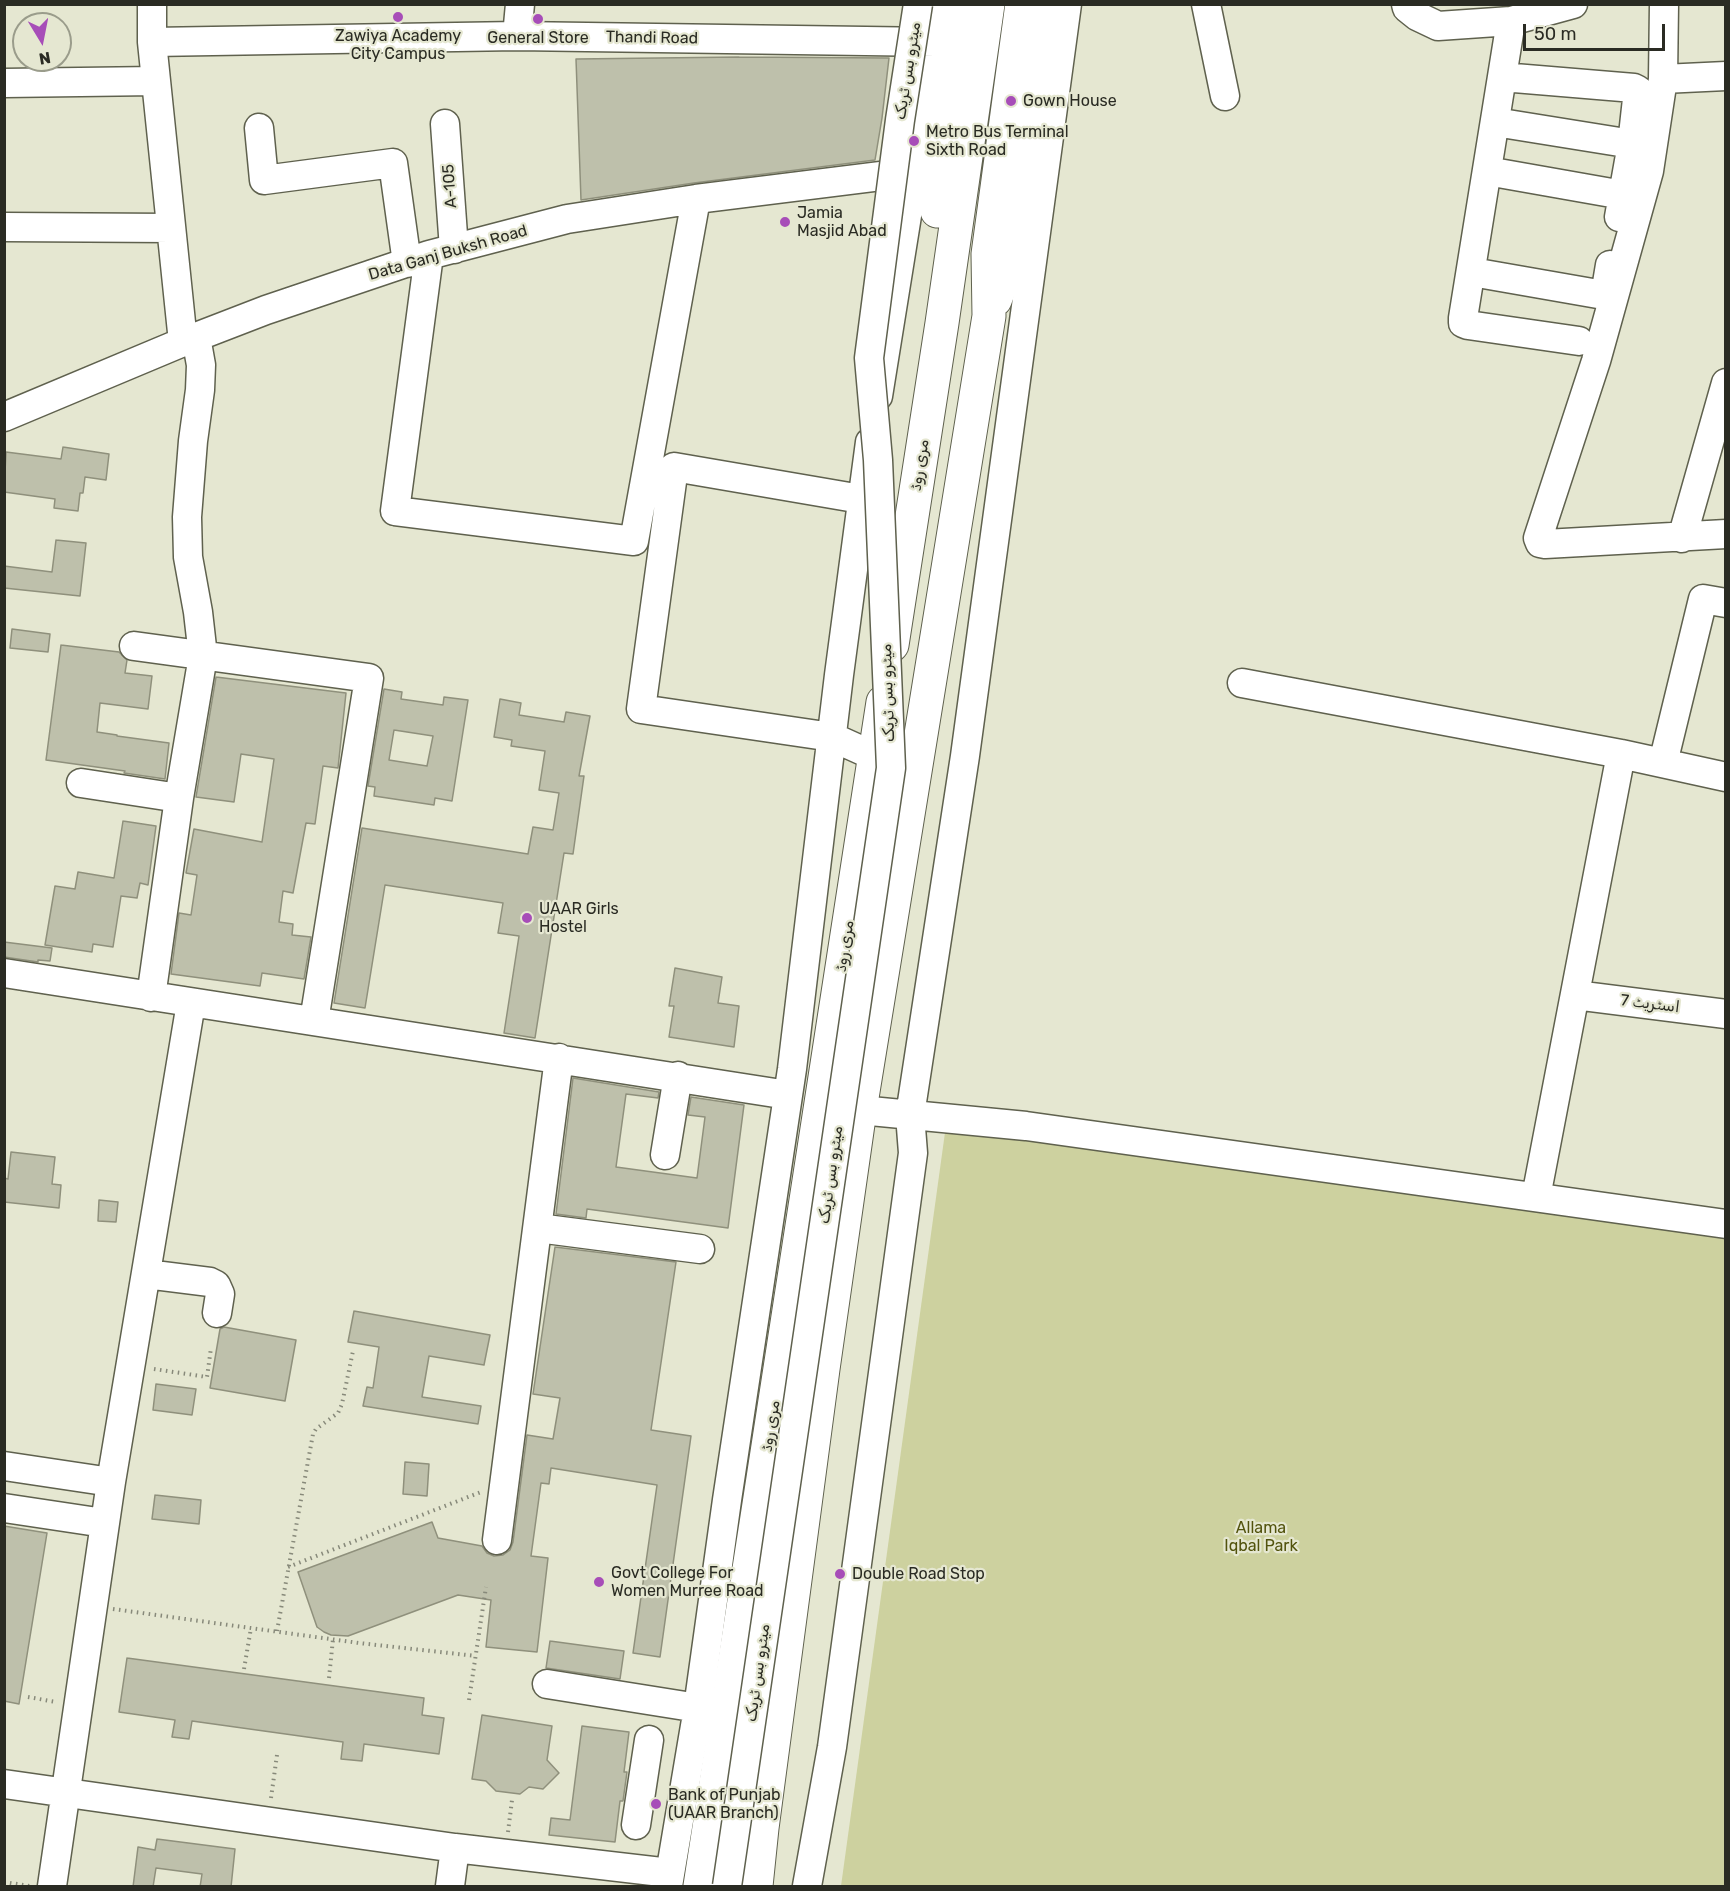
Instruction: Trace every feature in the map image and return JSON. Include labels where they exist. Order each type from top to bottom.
[{"type":"main road","points":[[942,323],[933,258],[945,129],[963,4]]},
{"type":"main road","name":"مری روڈ","points":[[700,1887],[699,1792],[874,756],[942,323],[988,4]]},
{"type":"main road","points":[[756,1887],[823,1369],[860,1110],[989,316],[988,254],[1022,4]]},
{"type":"main road","points":[[989,316],[1013,253],[1049,4]]},
{"type":"main road","points":[[762,1828],[776,1887]]},
{"type":"street","points":[[151,997],[179,798],[203,652],[190,567],[187,517],[201,365],[190,340],[171,228],[152,42],[152,4]]},
{"type":"street","points":[[517,36],[520,4]]},
{"type":"street","name":"میٹرو بس ٹریک","points":[[727,1887],[891,768],[878,459],[869,358],[900,120],[918,4]]},
{"type":"street","points":[[4,1784],[506,1854],[669,1880],[699,1792],[688,1759],[698,1708],[792,1069],[861,498],[940,4]]},
{"type":"street","name":"میٹرو بس ٹریک","points":[[878,459],[900,372],[952,4]]},
{"type":"street","points":[[807,1887],[832,1747],[913,1153],[910,1115],[965,756],[1068,4]]},
{"type":"street","points":[[1206,4],[1226,96]]},
{"type":"street","points":[[1406,4],[1407,8],[1417,16],[1438,26],[1511,21],[1574,4]]},
{"type":"street","points":[[1664,4],[1663,79],[1649,171],[1596,361],[1538,538],[1540,543],[1545,544],[1725,534]]},
{"type":"street","points":[[1511,21],[1463,323],[1579,341]]},
{"type":"street","name":"Thandi Road","points":[[152,42],[517,36],[935,42]]},
{"type":"street","points":[[1663,79],[1725,76]]},
{"type":"street","points":[[1472,272],[1603,293],[1606,289],[1632,144],[1638,90],[1502,77]]},
{"type":"street","points":[[4,83],[156,81]]},
{"type":"street","points":[[1495,122],[1632,144]]},
{"type":"street","name":"A-105","points":[[430,256],[445,124]]},
{"type":"street","points":[[259,128],[264,180],[393,163],[430,256],[395,511],[634,541],[696,199]]},
{"type":"street","points":[[1487,171],[1623,195]]},
{"type":"street","name":"Data Ganj Buksh Road","points":[[4,417],[266,310],[430,256],[567,219],[696,199],[913,172]]},
{"type":"street","points":[[4,227],[171,228]]},
{"type":"street","points":[[1682,538],[1725,383]]},
{"type":"street","points":[[861,498],[674,467],[641,708],[832,737],[874,756]]},
{"type":"street","points":[[1663,763],[1703,599],[1725,603]]},
{"type":"street","points":[[134,646],[203,652],[369,678],[314,1021]]},
{"type":"street","points":[[1242,683],[1621,754],[1725,777]]},
{"type":"street","points":[[1536,1197],[1621,754]]},
{"type":"street","points":[[81,783],[179,798]]},
{"type":"street","points":[[6,982],[151,997],[678,1076],[788,1095]]},
{"type":"street","name":"اسٹریٹ 7","points":[[1575,995],[1725,1014]]},
{"type":"street","points":[[52,1887],[111,1482],[191,1003]]},
{"type":"street","points":[[497,1540],[559,1058]]},
{"type":"street","points":[[665,1155],[678,1076]]},
{"type":"street","points":[[860,1110],[1026,1126],[1725,1224]]},
{"type":"street","points":[[538,1228],[699,1249]]},
{"type":"street","points":[[146,1274],[210,1282],[216,1285],[219,1294],[217,1313]]},
{"type":"street","points":[[4,1467],[111,1482]]},
{"type":"street","points":[[4,1508],[105,1523]]},
{"type":"street","points":[[547,1684],[698,1708]]},
{"type":"street","points":[[636,1825],[648,1746],[688,1759]]},
{"type":"street","points":[[450,1887],[455,1848]]},
{"type":"path","points":[[130,1365],[207,1377],[211,1348]]},
{"type":"path","points":[[277,1631],[313,1434],[316,1429],[338,1413],[353,1351]]},
{"type":"path","points":[[288,1567],[504,1483]]},
{"type":"path","points":[[469,1700],[486,1587]]},
{"type":"path","points":[[92,1606],[476,1656]]},
{"type":"path","points":[[244,1669],[251,1628]]},
{"type":"path","points":[[329,1678],[333,1639]]},
{"type":"path","points":[[28,1697],[77,1705]]},
{"type":"path","points":[[268,1821],[276,1755]]},
{"type":"path","points":[[506,1854],[512,1800]]},
{"type":"path","points":[[4,1882],[34,1887]]},
{"type":"green space","name":"Allama Iqbal Park","points":[[947,1118],[1725,1225],[1725,1886],[841,1886]]},
{"type":"building","points":[[889,58],[875,160],[581,200],[576,59]]},
{"type":"building","points":[[63,447],[109,454],[106,480],[85,477],[78,511],[54,508],[55,499],[4,492],[6,452],[61,459]]},
{"type":"building","points":[[56,540],[86,543],[80,596],[4,588],[4,566],[52,572]]},
{"type":"building","points":[[12,629],[50,634],[48,652],[10,648]]},
{"type":"building","points":[[61,645],[119,652],[127,660],[125,673],[152,676],[148,709],[100,703],[97,732],[169,743],[165,779],[46,760]]},
{"type":"building","points":[[216,677],[346,693],[338,768],[323,766],[315,824],[306,823],[293,893],[283,891],[279,922],[293,924],[292,935],[311,937],[304,979],[262,973],[260,986],[171,974],[179,913],[191,915],[197,875],[186,873],[194,829],[262,842],[274,759],[241,754],[234,802],[196,797]]},
{"type":"building","points":[[384,689],[402,692],[401,699],[443,705],[444,697],[468,700],[452,801],[435,798],[434,805],[374,796],[375,787],[368,786]],"holes":[[[394,730],[433,736],[427,766],[389,760]]]},
{"type":"building","name":"UAAR Girls Hostel","points":[[500,699],[521,703],[519,715],[564,722],[566,712],[590,716],[579,776],[584,776],[573,854],[564,853],[535,1038],[504,1033],[519,936],[498,933],[503,903],[385,885],[365,1008],[334,1003],[362,828],[528,854],[533,827],[553,830],[559,793],[539,790],[545,751],[511,746],[512,740],[494,737]]},
{"type":"building","points":[[123,821],[156,826],[148,885],[140,883],[137,898],[121,896],[113,947],[93,944],[92,952],[45,945],[55,886],[75,889],[78,872],[114,878]]},
{"type":"building","points":[[4,942],[52,948],[50,961],[38,960],[38,962],[4,957]]},
{"type":"building","points":[[675,968],[722,977],[718,1003],[739,1006],[734,1047],[669,1037],[674,1006],[669,1006]]},
{"type":"building","points":[[573,1078],[659,1092],[658,1098],[626,1094],[616,1167],[697,1178],[705,1117],[688,1115],[691,1097],[744,1105],[728,1228],[587,1209],[586,1218],[556,1214]]},
{"type":"building","points":[[11,1152],[55,1157],[52,1184],[61,1185],[59,1208],[4,1202],[4,1178],[8,1179]]},
{"type":"building","points":[[99,1200],[118,1202],[116,1222],[98,1221]]},
{"type":"building","points":[[555,1247],[676,1262],[651,1430],[691,1436],[660,1657],[633,1653],[657,1485],[551,1468],[549,1484],[541,1483],[531,1556],[548,1558],[537,1652],[486,1647],[491,1600],[458,1595],[348,1636],[331,1635],[324,1632],[317,1627],[298,1572],[432,1522],[438,1538],[482,1546],[487,1553],[494,1556],[503,1555],[510,1550],[527,1435],[553,1439],[560,1398],[533,1394]]},
{"type":"building","points":[[354,1311],[490,1335],[484,1365],[429,1356],[422,1397],[481,1406],[478,1424],[363,1406],[367,1387],[373,1388],[379,1347],[348,1342]]},
{"type":"building","points":[[224,1327],[296,1340],[285,1401],[210,1388],[220,1329]]},
{"type":"building","points":[[156,1384],[196,1389],[192,1415],[153,1410]]},
{"type":"building","points":[[405,1462],[429,1464],[427,1496],[403,1494]]},
{"type":"building","points":[[155,1495],[201,1500],[199,1524],[152,1519]]},
{"type":"building","points":[[4,1526],[47,1533],[19,1704],[4,1701]]},
{"type":"building","points":[[550,1641],[624,1651],[620,1679],[546,1668]]},
{"type":"building","points":[[127,1658],[424,1698],[422,1715],[444,1718],[439,1754],[364,1744],[362,1761],[341,1759],[343,1742],[192,1721],[189,1739],[172,1737],[175,1720],[119,1712]]},
{"type":"building","points":[[482,1715],[552,1726],[547,1760],[559,1773],[543,1789],[529,1787],[520,1794],[496,1791],[486,1781],[472,1779]]},
{"type":"building","points":[[582,1726],[629,1732],[624,1772],[627,1772],[623,1801],[620,1801],[615,1842],[549,1835],[551,1818],[570,1820]]},
{"type":"building","points":[[157,1839],[235,1849],[231,1887],[200,1887],[202,1874],[156,1868],[153,1887],[133,1887],[138,1847],[155,1850]]},
{"type":"place","name":"Zawiya Academy City Campus","points":[[398,17]]},
{"type":"place","name":"General Store","points":[[538,19]]},
{"type":"place","name":"Gown House","points":[[1011,101]]},
{"type":"place","name":"Metro Bus Terminal Sixth Road","points":[[914,141]]},
{"type":"place","name":"Jamia Masjid Abad","points":[[785,222]]},
{"type":"place","name":"UAAR Girls Hostel","points":[[527,918]]},
{"type":"place","name":"Double Road Stop","points":[[840,1574]]},
{"type":"place","name":"Govt College For Women Murree Road","points":[[599,1582]]},
{"type":"place","name":"Bank of Punjab (UAAR Branch)","points":[[656,1804]]}]
